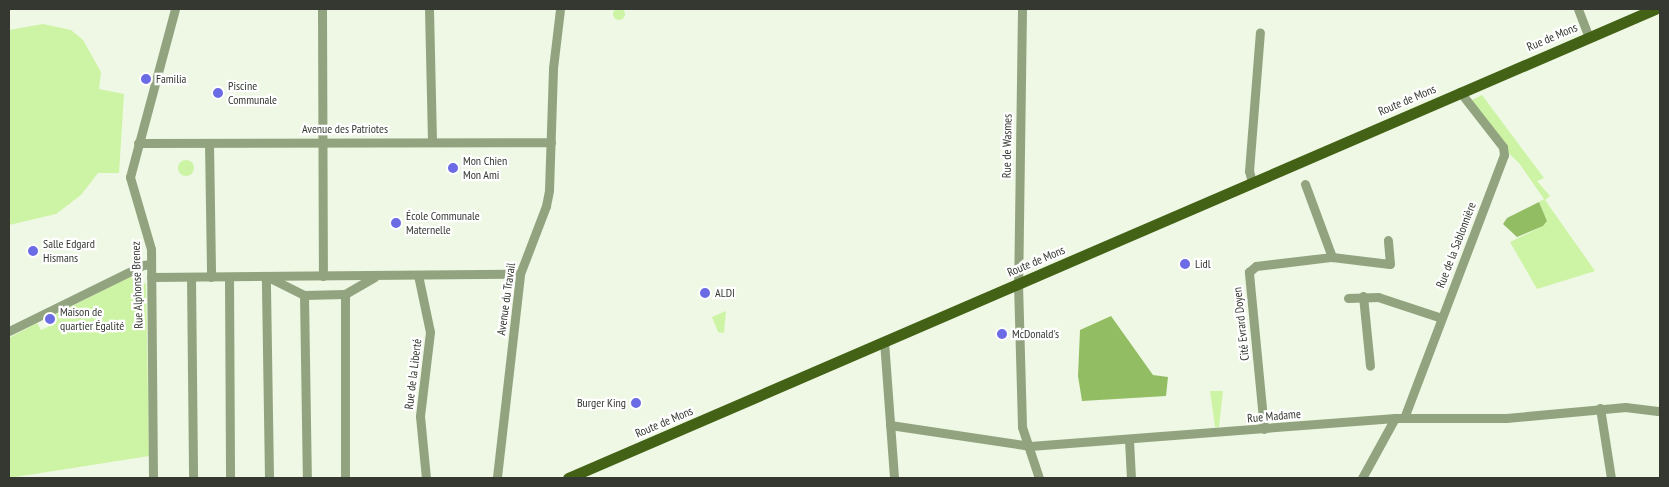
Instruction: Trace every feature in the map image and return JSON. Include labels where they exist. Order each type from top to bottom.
[{"type":"main road","name":"Rue de Mons","points":[[1460,92],[1655,9]]},
{"type":"main road","name":"Route de Mons","points":[[568,478],[1460,92]]},
{"type":"street","name":"Rue Alphonse Brenez","points":[[153,478],[151,264],[149,240],[130,177],[176,9]]},
{"type":"street","points":[[322,9],[323,276]]},
{"type":"street","points":[[429,9],[432,142]]},
{"type":"street","name":"Avenue du Travail","points":[[497,478],[520,274],[546,206],[551,142],[553,68],[560,9]]},
{"type":"street","name":"Rue de Wasmes","points":[[1022,9],[1018,283],[1022,427],[1023,436],[1030,446],[1039,478]]},
{"type":"street","points":[[1578,9],[1589,37]]},
{"type":"street","points":[[1252,182],[1249,171],[1260,32]]},
{"type":"street","name":"Rue de la Sablonnière","points":[[1362,478],[1400,418],[1442,318],[1504,153],[1460,92]]},
{"type":"street","name":"Avenue des Patriotes","points":[[138,143],[551,142]]},
{"type":"street","points":[[209,143],[210,277]]},
{"type":"street","points":[[1305,184],[1332,257]]},
{"type":"street","name":"Cité Evrard Doyen","points":[[1264,429],[1249,272],[1256,266],[1332,257],[1390,264],[1388,240]]},
{"type":"street","points":[[9,331],[143,265],[151,264]]},
{"type":"street","points":[[151,278],[520,274]]},
{"type":"street","name":"Rue de la Liberté","points":[[418,275],[430,332],[420,416],[426,478]]},
{"type":"street","points":[[266,276],[304,294],[345,294],[377,276]]},
{"type":"street","points":[[266,276],[269,478]]},
{"type":"street","points":[[190,277],[193,478]]},
{"type":"street","points":[[229,277],[230,478]]},
{"type":"street","points":[[304,294],[307,478]]},
{"type":"street","points":[[345,294],[345,478]]},
{"type":"street","points":[[1348,298],[1362,296],[1378,297],[1442,318]]},
{"type":"street","points":[[1362,296],[1370,366]]},
{"type":"street","points":[[884,342],[894,478]]},
{"type":"street","points":[[1600,408],[1611,478]]},
{"type":"street","name":"Rue Madame","points":[[890,424],[1030,446],[1400,418],[1506,418],[1600,408],[1660,411]]},
{"type":"street","points":[[1129,440],[1132,478]]},
{"type":"green space","points":[[617,8],[621,8],[625,14],[621,20],[617,20],[613,16],[613,12]]},
{"type":"green space","points":[[43,24],[71,30],[83,40],[101,72],[99,89],[124,94],[119,173],[98,173],[81,195],[56,214],[9,225],[9,30]]},
{"type":"green space","points":[[1482,95],[1544,178],[1537,181],[1550,196],[1545,200],[1595,271],[1537,289],[1510,242],[1543,226],[1547,221],[1539,202],[1544,199],[1519,163],[1504,149],[1468,102]]},
{"type":"green space","points":[[183,160],[189,160],[194,165],[192,174],[183,176],[178,171],[178,165]]},
{"type":"green space","points":[[1539,202],[1547,221],[1543,226],[1517,237],[1503,224],[1507,218]]},
{"type":"green space","points":[[130,277],[146,284],[149,456],[9,478],[9,338],[37,323],[41,330],[50,326],[50,317]]},
{"type":"green space","points":[[726,311],[724,333],[718,332],[712,317]]},
{"type":"green space","points":[[1111,316],[1153,375],[1168,377],[1166,396],[1082,401],[1078,376],[1080,330]]},
{"type":"green space","points":[[1210,391],[1223,391],[1219,427],[1215,427]]},
{"type":"place","name":"Familia","points":[[146,79]]},
{"type":"place","name":"Piscine Communale","points":[[218,93]]},
{"type":"place","name":"Mon Chien Mon Ami","points":[[453,168]]},
{"type":"place","name":"École Communale Maternelle","points":[[396,223]]},
{"type":"place","name":"Salle Edgard Hismans","points":[[33,251]]},
{"type":"place","name":"Lidl","points":[[1185,264]]},
{"type":"place","name":"ALDI","points":[[705,293]]},
{"type":"place","name":"Maison de quartier Égalité","points":[[50,319]]},
{"type":"place","name":"McDonald's","points":[[1002,334]]},
{"type":"place","name":"Burger King","points":[[636,403]]}]
